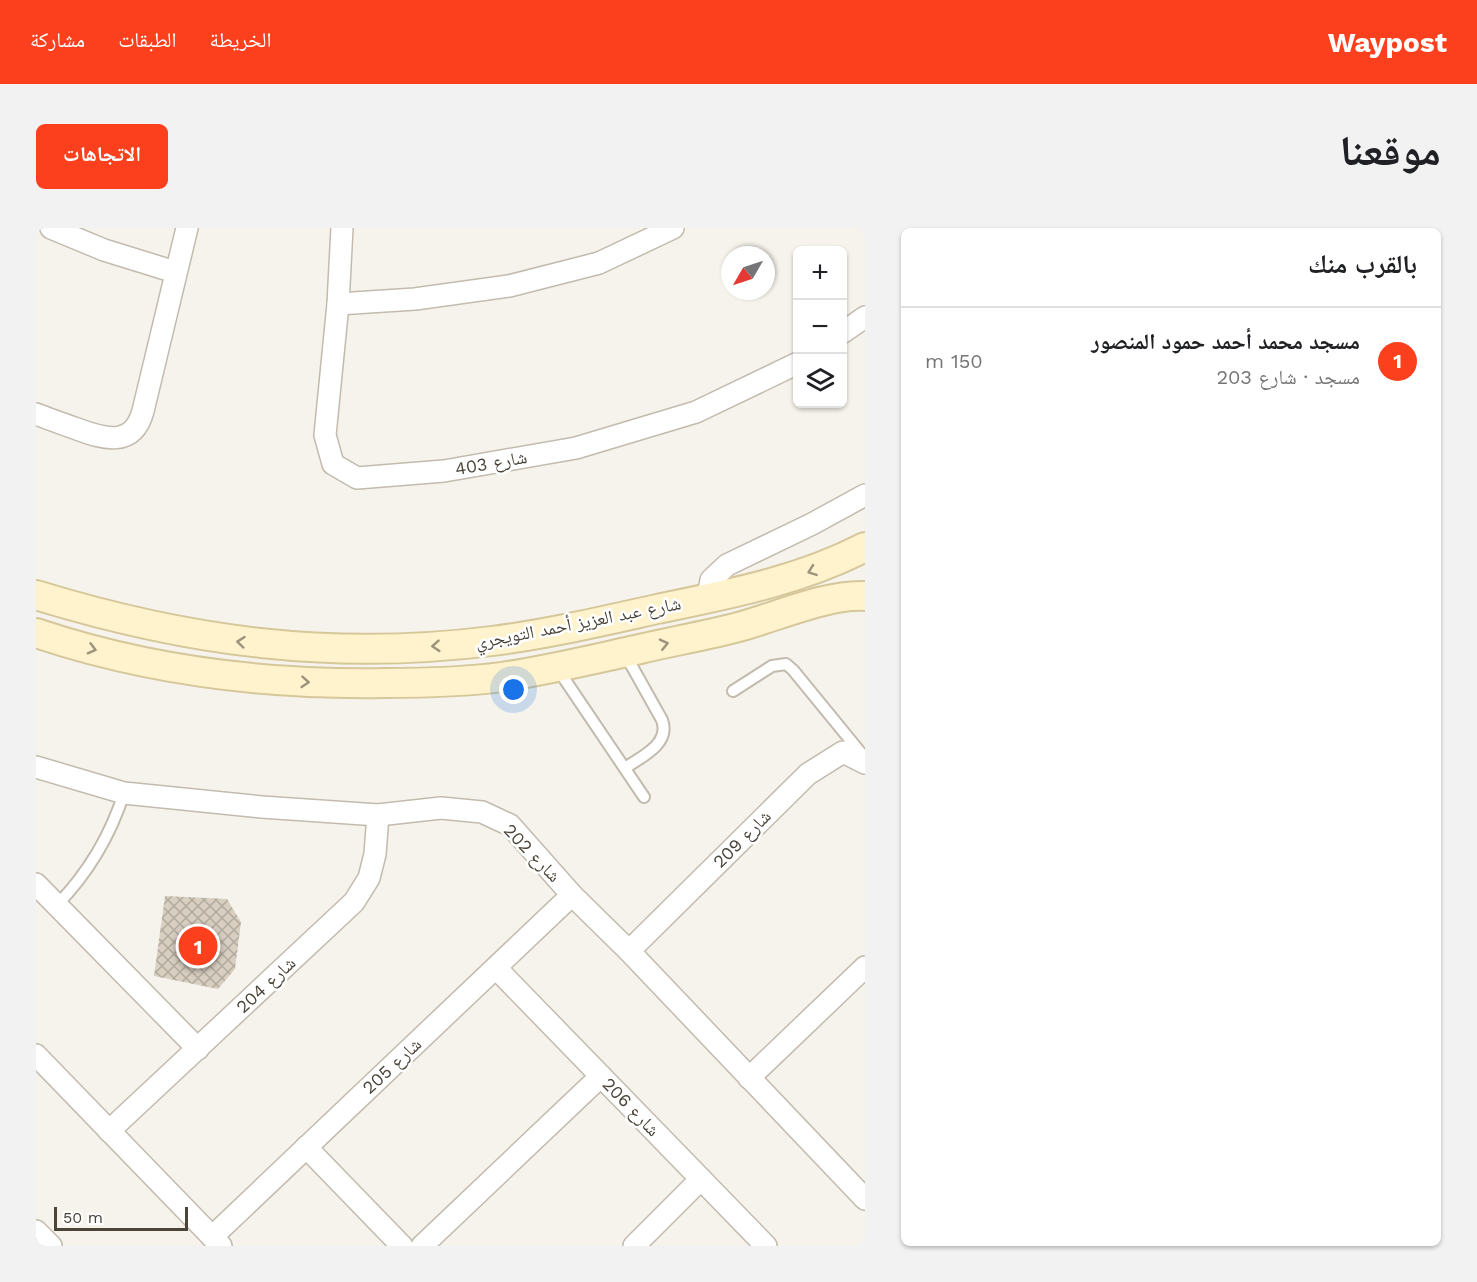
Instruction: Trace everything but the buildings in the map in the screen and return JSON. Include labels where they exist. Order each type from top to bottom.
[{"type":"street","points":[[51,228],[104,250],[175,272]]},
{"type":"street","points":[[36,414],[108,439],[131,431],[141,418],[187,228]]},
{"type":"street","name":"شارع 403","points":[[342,228],[338,304],[325,435],[333,464],[357,478],[444,471],[576,448],[696,412],[793,365]]},
{"type":"street","points":[[338,304],[415,300],[508,286],[599,263],[674,228]]},
{"type":"street","points":[[847,330],[865,317]]},
{"type":"street","points":[[708,598],[711,580],[727,565],[812,524],[865,495]]},
{"type":"street","name":"شارع عبد العزيز أحمد التويجري","points":[[36,595],[176,632],[275,645],[371,649],[451,645],[531,635],[708,598],[796,577],[865,547]]},
{"type":"street","name":"شارع عبد العزيز أحمد التويجري","points":[[36,633],[127,658],[183,670],[257,679],[334,684],[415,683],[500,677],[557,668],[741,626],[830,600],[865,596]]},
{"type":"street","name":"شارع 209","points":[[629,951],[808,774],[843,752],[865,763]]},
{"type":"street","name":"شارع 202","points":[[36,767],[124,793],[262,807],[378,815],[441,808],[482,812],[510,825],[572,895],[629,951],[865,1199]]},
{"type":"street","name":"شارع 204","points":[[110,1131],[354,902],[369,878],[375,854],[378,815]]},
{"type":"street","points":[[36,884],[198,1049]]},
{"type":"street","name":"شارع 205","points":[[216,1241],[306,1147],[572,895]]},
{"type":"street","points":[[749,1078],[865,967]]},
{"type":"street","name":"شارع 206","points":[[496,968],[766,1246]]},
{"type":"street","points":[[36,1055],[216,1241]]},
{"type":"street","points":[[422,1246],[601,1076]]},
{"type":"street","points":[[306,1147],[402,1246]]},
{"type":"street","points":[[634,1246],[701,1179]]},
{"type":"street","points":[[36,1231],[51,1246]]},
{"type":"lane","points":[[625,652],[662,720],[664,736],[657,746],[625,768]]},
{"type":"lane","points":[[733,691],[772,666],[786,664],[865,758]]},
{"type":"lane","points":[[557,668],[644,797]]},
{"type":"lane","points":[[57,905],[86,872],[98,854],[109,834],[124,793]]},
{"type":"place","name":"مسجد محمد أحمد حمود المنصور","points":[[198,946]]}]
